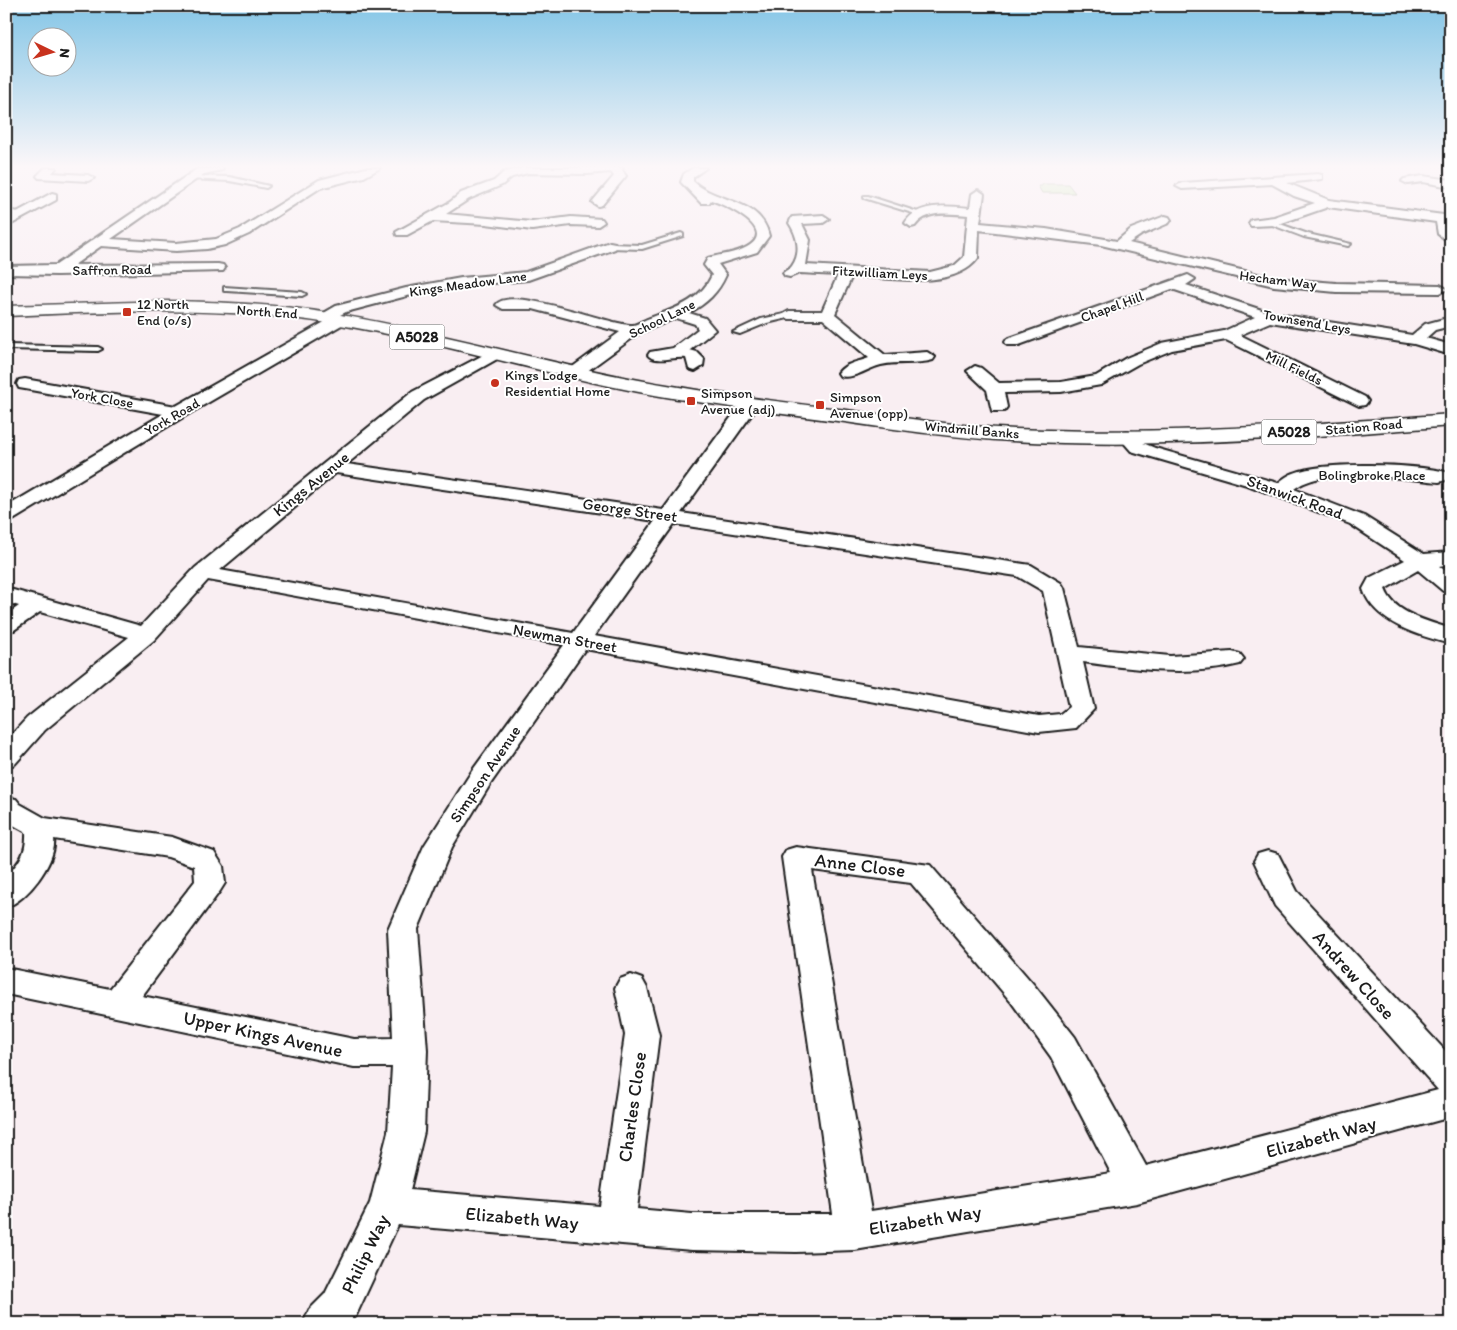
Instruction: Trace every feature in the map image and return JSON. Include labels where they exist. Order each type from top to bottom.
[{"type":"main road","name":"North End","points":[[6,311],[139,307],[256,307],[332,319],[493,355]]},
{"type":"main road","name":"Windmill Banks","points":[[493,355],[573,374],[657,390],[914,425],[1011,435],[1127,436]]},
{"type":"main road","name":"Station Road","points":[[1127,436],[1311,431],[1451,420]]},
{"type":"street","points":[[57,271],[114,230]]},
{"type":"street","points":[[97,242],[173,245],[219,242],[244,230]]},
{"type":"street","points":[[402,232],[406,230]]},
{"type":"street","name":"School Lane","points":[[573,374],[633,331],[704,299],[715,288],[719,275],[743,265],[747,252],[757,245],[761,238],[760,230]]},
{"type":"street","name":"Fitzwilliam Leys","points":[[800,230],[803,234],[805,246],[794,271],[847,271],[930,276],[959,270],[968,263],[971,258],[973,230]]},
{"type":"street","name":"Hecham Way","points":[[1019,230],[1119,245],[1210,269],[1277,282],[1313,286],[1446,292]]},
{"type":"street","points":[[1119,245],[1141,230]]},
{"type":"street","name":"Kings Meadow Lane","points":[[332,319],[341,309],[406,292],[461,282],[528,276],[610,246]]},
{"type":"street","name":"Saffron Road","points":[[6,270],[218,268]]},
{"type":"street","name":"Chapel Hill","points":[[1013,342],[1173,285],[1210,269]]},
{"type":"street","points":[[827,316],[847,271]]},
{"type":"street","points":[[1446,292],[1437,285],[1438,281],[1451,277]]},
{"type":"street","name":"Townsend Leys","points":[[1173,285],[1268,317],[1302,324],[1416,340],[1451,350]]},
{"type":"street","points":[[503,305],[533,305],[633,331]]},
{"type":"street","points":[[674,313],[700,322],[706,330],[678,352]]},
{"type":"street","points":[[789,315],[827,316],[836,326],[856,338],[881,360]]},
{"type":"street","points":[[974,371],[995,388],[1061,387],[1101,380],[1132,361],[1168,346],[1228,336],[1268,317]]},
{"type":"street","name":"York Road","points":[[6,516],[332,319]]},
{"type":"street","points":[[1416,340],[1430,327],[1451,321]]},
{"type":"street","name":"Mill Fields","points":[[1228,336],[1360,401]]},
{"type":"street","points":[[656,355],[678,352],[691,355],[697,363],[695,366]]},
{"type":"street","name":"Kings Avenue","points":[[146,635],[203,573],[418,396],[493,355]]},
{"type":"street","points":[[846,373],[854,368],[881,360],[926,358]]},
{"type":"street","points":[[1101,380],[1119,389]]},
{"type":"street","name":"York Close","points":[[26,384],[179,412]]},
{"type":"street","points":[[995,388],[998,407]]},
{"type":"street","name":"Simpson Avenue","points":[[388,1206],[406,1132],[410,1050],[403,929],[443,838],[480,777],[750,404]]},
{"type":"street","name":"Stanwick Road","points":[[1127,436],[1137,447],[1149,452],[1281,491],[1357,520],[1420,562],[1451,586]]},
{"type":"street","name":"George Street","points":[[332,467],[668,515],[1024,570],[1053,588],[1069,653]]},
{"type":"street","name":"Bolingbroke Place","points":[[1281,491],[1294,479],[1307,475],[1359,472],[1439,476]]},
{"type":"street","points":[[1451,558],[1420,562],[1377,583],[1375,596],[1378,603],[1395,614],[1451,637]]},
{"type":"street","name":"Newman Street","points":[[203,573],[1039,724],[1067,722],[1082,708],[1069,653]]},
{"type":"street","points":[[6,595],[146,635]]},
{"type":"street","points":[[6,625],[38,603]]},
{"type":"street","points":[[6,758],[36,724],[146,635]]},
{"type":"street","points":[[1069,653],[1146,664],[1198,665],[1232,660]]},
{"type":"street","points":[[6,806],[10,811],[39,827],[172,847],[204,859],[209,866],[210,883],[116,1004]]},
{"type":"street","points":[[6,896],[32,867],[42,846],[39,827]]},
{"type":"street","name":"Anne Close","points":[[855,1232],[796,856],[920,873],[1023,994],[1063,1047],[1137,1186]]},
{"type":"street","name":"Andrew Close","points":[[1268,861],[1285,898],[1451,1081]]},
{"type":"street","name":"Upper Kings Avenue","points":[[6,981],[354,1053],[382,1054],[410,1050]]},
{"type":"street","name":"Charles Close","points":[[616,1226],[642,1034],[631,988]]},
{"type":"street","name":"Elizabeth Way","points":[[388,1206],[692,1232],[796,1234],[855,1232],[1137,1186],[1451,1102]]},
{"type":"street","name":"Philip Way","points":[[323,1324],[339,1308],[388,1206]]},
{"type":"lane","points":[[1290,230],[1306,236],[1348,244]]},
{"type":"lane","points":[[610,246],[647,246],[681,235]]},
{"type":"lane","points":[[268,298],[285,285]]},
{"type":"lane","points":[[227,289],[302,294]]},
{"type":"lane","points":[[737,332],[764,321],[789,315]]},
{"type":"lane","points":[[6,348],[68,347],[98,349]]},
{"type":"place","name":"12 North End (o/s)","points":[[127,312]]},
{"type":"place","name":"Kings Lodge Residential Home","points":[[495,383]]},
{"type":"place","name":"Simpson Avenue (adj)","points":[[691,401]]},
{"type":"place","name":"Simpson Avenue (opp)","points":[[820,405]]}]
